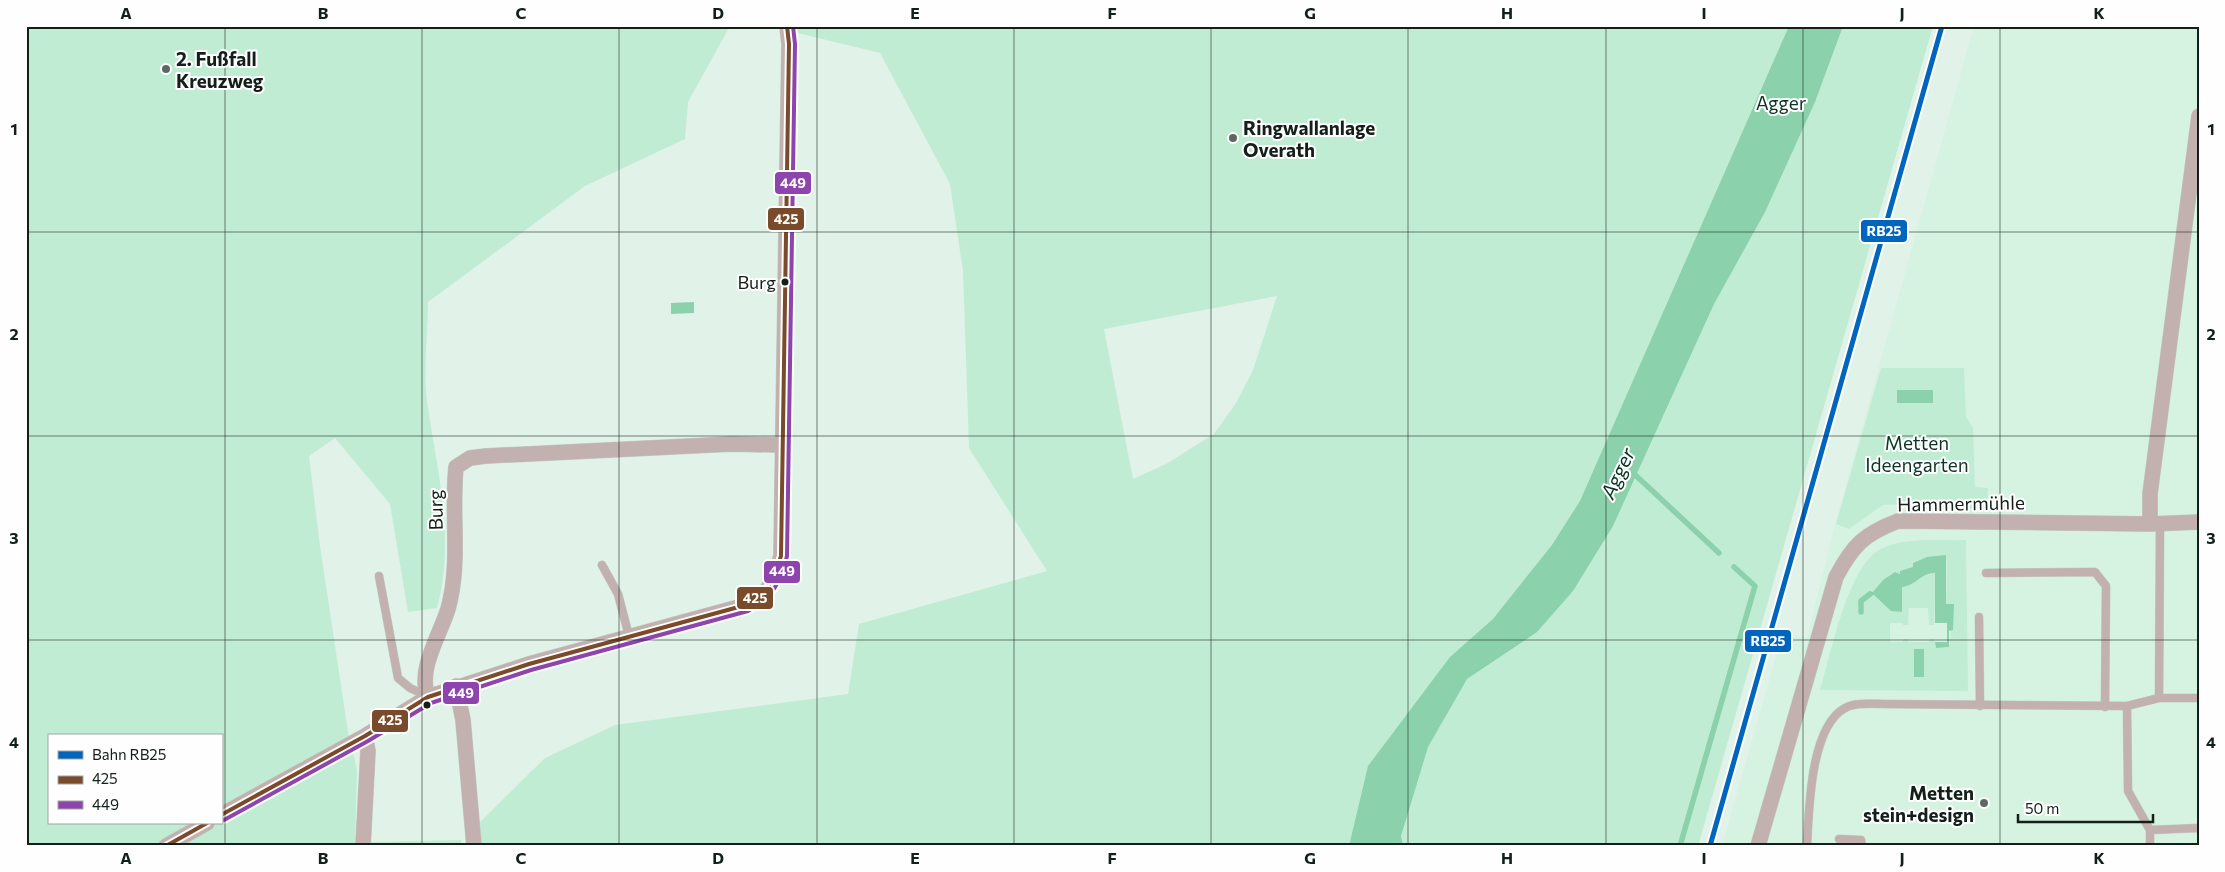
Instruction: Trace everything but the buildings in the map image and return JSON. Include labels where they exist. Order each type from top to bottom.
[{"type":"street","points":[[222,814],[365,736],[428,697],[456,686],[629,636],[746,605],[763,594],[773,582],[781,556],[781,446],[787,234],[789,44],[787,26]]},
{"type":"street","points":[[2155,524],[2150,494],[2199,116]]},
{"type":"street","name":"Burg","points":[[428,697],[424,687],[425,675],[448,607],[456,561],[454,486],[456,467],[462,462],[486,456],[731,444],[781,446]]},
{"type":"street","name":"Hammermühle","points":[[1758,846],[1836,577],[1849,552],[1873,531],[1898,521],[2155,524],[2199,522]]},
{"type":"street","points":[[456,686],[463,720],[474,846]]},
{"type":"street","points":[[363,846],[368,751],[365,736]]},
{"type":"street","points":[[166,846],[205,824]]},
{"type":"lane","points":[[2155,524],[2158,698]]},
{"type":"lane","points":[[602,565],[618,594],[629,636]]},
{"type":"lane","points":[[1986,573],[2095,572],[2106,586],[2105,707]]},
{"type":"lane","points":[[379,576],[398,678],[410,688],[428,697]]},
{"type":"lane","points":[[1979,616],[1980,706]]},
{"type":"lane","points":[[1807,846],[1815,763],[1822,739],[1832,720],[1845,708],[1855,705],[1884,704],[2105,707],[2127,706],[2158,698],[2199,698]]},
{"type":"lane","points":[[2127,706],[2128,790],[2150,830],[2150,846]]},
{"type":"lane","points":[[2150,830],[2199,828]]},
{"type":"lane","points":[[1839,839],[1861,840],[1862,846]]},
{"type":"shaded area","points":[[1974,26],[2199,26],[2199,846],[1722,846],[1783,632],[1807,638],[1835,524]]},
{"type":"green space","points":[[26,26],[730,26],[688,102],[685,139],[585,186],[428,302],[426,389],[440,479],[445,531],[445,556],[437,608],[408,612],[390,504],[335,438],[309,456],[320,546],[348,732],[357,770],[355,846],[26,846]]},
{"type":"green space","name":"Agger","points":[[769,26],[1933,26],[1698,846],[481,846],[477,825],[545,758],[615,725],[848,694],[859,624],[1047,571],[969,448],[963,271],[950,184],[880,53]],"holes":[[[1277,296],[1253,370],[1236,403],[1214,434],[1166,464],[1133,479],[1104,329]]]},
{"type":"green space","name":"Metten Ideengarten","points":[[1881,368],[1964,368],[1966,417],[1973,427],[1975,487],[1988,488],[1987,509],[1919,508],[1919,504],[1883,505],[1849,529],[1836,524]],"holes":[[[1897,390],[1932,390],[1933,402],[1897,403]]]},
{"type":"green space","points":[[1921,540],[1966,540],[1968,691],[1820,690],[1849,593],[1868,560],[1879,550],[1899,543]],"holes":[[[1927,557],[1947,561],[1946,604],[1954,604],[1949,647],[1936,648],[1934,639],[1929,639],[1929,642],[1908,642],[1908,639],[1903,639],[1903,642],[1890,642],[1890,623],[1908,625],[1909,608],[1928,608],[1929,625],[1934,625],[1936,573],[1927,575],[1902,587],[1901,612],[1891,611],[1881,599],[1869,593],[1873,592],[1883,580],[1895,572],[1900,574],[1900,571],[1913,567],[1913,563]]]},
{"type":"green space","points":[[461,840],[462,846],[370,846],[370,842]]},
{"type":"water","name":"Agger","points":[[1789,26],[1843,26],[1815,102],[1765,212],[1714,304],[1613,526],[1573,591],[1537,632],[1467,679],[1428,747],[1401,836],[1403,846],[1349,846],[1368,766],[1450,657],[1493,619],[1552,545],[1580,501]]},
{"type":"water","points":[[694,302],[694,313],[671,314],[671,303]]},
{"type":"water","points":[[1897,390],[1933,390],[1933,403],[1897,403]]},
{"type":"water","points":[[1946,555],[1946,604],[1954,604],[1953,630],[1949,631],[1949,647],[1936,648],[1935,642],[1947,642],[1947,623],[1935,623],[1935,573],[1926,575],[1902,587],[1902,612],[1891,611],[1874,595],[1870,596],[1869,592],[1873,592],[1883,580],[1895,572],[1900,574],[1900,571],[1913,567],[1913,563],[1927,557]]},
{"type":"water","points":[[1914,649],[1924,649],[1924,677],[1914,677]]},
{"type":"waterway","name":"Agger","points":[[1631,471],[1719,553]]},
{"type":"waterway","points":[[1680,846],[1755,586],[1734,567]]},
{"type":"waterway","points":[[1861,612],[1861,601],[1870,594]]},
{"type":"rail line","name":"RB25","points":[[1710,846],[1942,26]]},
{"type":"transit line","name":"425","points":[[222,814],[365,736],[428,697],[529,664],[746,605],[760,595],[769,585],[781,556],[789,44],[787,26]]},
{"type":"transit line","name":"449","points":[[224,820],[368,741],[431,703],[531,670],[748,611],[764,600],[774,588],[787,556],[795,44],[793,26]]},
{"type":"transit line","name":"425","points":[[166,846],[205,824]]},
{"type":"place","name":"2. Fußfall Kreuzweg","points":[[166,69]]},
{"type":"place","name":"Ringwallanlage Overath","points":[[1233,138]]},
{"type":"place","name":"Burg","points":[[785,282]]},
{"type":"place","name":"Metten stein+design","points":[[1984,803]]}]
